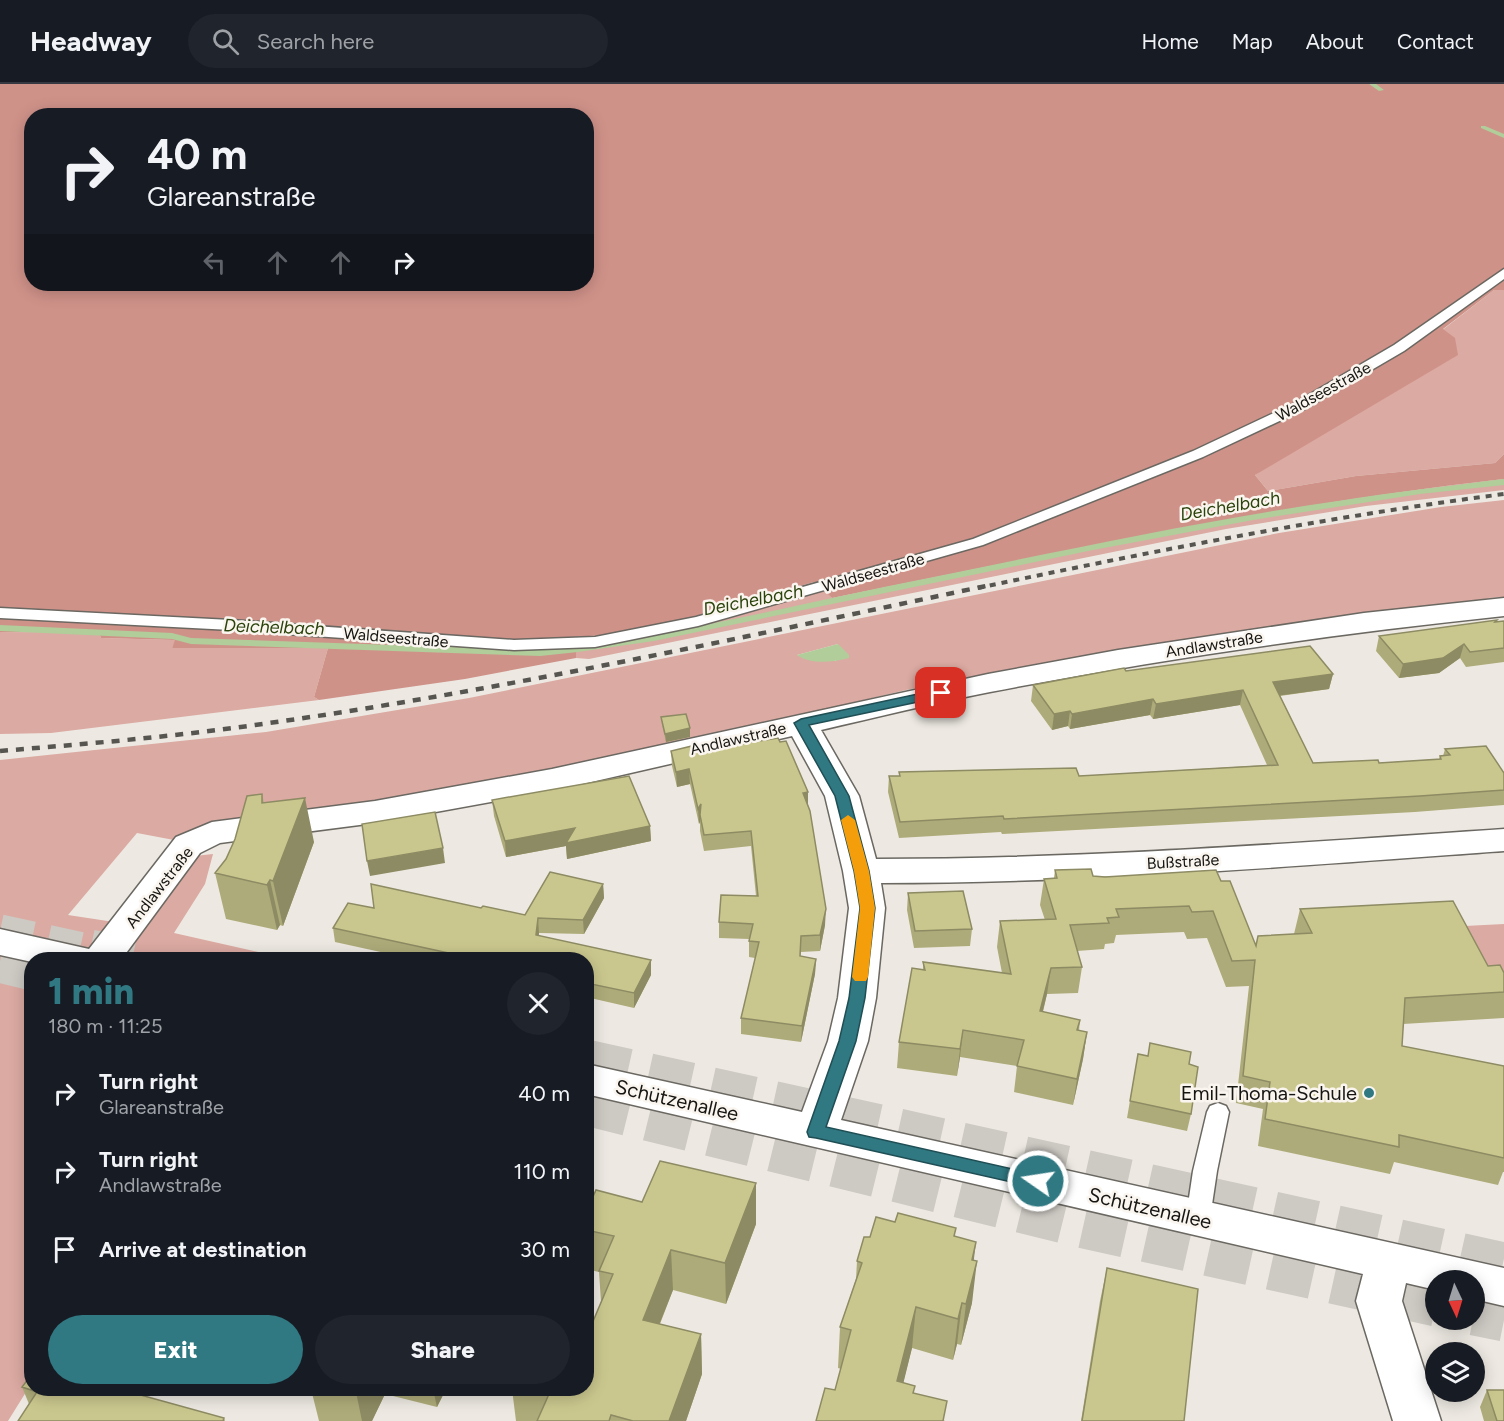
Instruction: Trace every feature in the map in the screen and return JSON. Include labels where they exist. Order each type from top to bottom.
[{"type":"street","name":"Andlawstraße","points":[[107,952],[188,845],[212,832],[375,812],[541,782],[988,683],[1130,657],[1364,622],[1504,607]]},
{"type":"street","points":[[801,723],[842,796],[861,871],[867,908],[857,998],[848,1041],[816,1132]]},
{"type":"street","name":"Bußstraße","points":[[861,871],[1000,871],[1263,857],[1504,840]]},
{"type":"street","points":[[0,942],[46,952]]},
{"type":"street","name":"Schützenallee","points":[[594,1081],[1504,1287]]},
{"type":"street","points":[[1388,1261],[1379,1301],[1417,1421]]},
{"type":"lane","name":"Waldseestraße","points":[[0,613],[243,626],[484,644],[583,643],[698,621],[978,542],[1163,469],[1298,407],[1399,348],[1504,273]]},
{"type":"lane","points":[[1198,1218],[1218,1112]]},
{"type":"shaded area","points":[[0,84],[1504,84],[1504,290],[1494,290],[1443,329],[1455,338],[1458,355],[1255,475],[1268,491],[1356,476],[1495,463],[1504,454],[1504,479],[1419,489],[1251,516],[832,598],[814,582],[667,623],[576,637],[576,658],[465,679],[319,700],[314,697],[328,648],[172,648],[175,640],[101,638],[99,633],[0,632]]},
{"type":"shaded area","points":[[1494,290],[1504,290],[1504,454],[1495,463],[1356,476],[1268,491],[1255,475]]},
{"type":"shaded area","points":[[1504,479],[1504,490],[1366,506],[1226,529],[589,659],[576,658],[576,637],[667,623],[815,582],[832,598],[1251,516],[1419,489]]},
{"type":"shaded area","points":[[1504,500],[1504,597],[1488,598],[1490,601],[1212,635],[1016,668],[906,690],[692,740],[520,776],[337,808],[203,825],[174,840],[137,833],[68,915],[147,927],[195,856],[213,854],[205,884],[174,933],[258,952],[24,952],[24,1395],[8,1421],[0,1421],[0,760],[266,732],[469,698],[1279,533],[1441,507]],"holes":[[[838,644],[836,661],[811,660],[797,655]]]},
{"type":"shaded area","points":[[0,632],[99,633],[101,638],[176,640],[172,648],[328,648],[314,697],[319,700],[51,733],[0,734]]},
{"type":"shaded area","points":[[838,644],[849,655],[849,658],[815,661],[797,655]]},
{"type":"shaded area","points":[[1504,924],[1504,991],[1445,927]]},
{"type":"building","points":[[1497,620],[1495,622],[1504,621],[1504,648],[1470,652],[1464,644],[1443,658],[1403,664],[1379,636]]},
{"type":"building","points":[[1310,646],[1333,674],[1273,682],[1313,763],[1378,760],[1379,763],[1441,759],[1440,756],[1450,755],[1445,749],[1486,746],[1504,773],[1504,790],[1004,819],[1003,816],[900,822],[889,776],[900,776],[899,772],[1076,768],[1079,776],[1278,765],[1243,690],[1156,704],[1153,699],[1072,714],[1070,711],[1054,714],[1033,685],[1124,668],[1126,671]]},
{"type":"building","points":[[686,714],[690,728],[665,734],[661,717]]},
{"type":"building","points":[[778,738],[780,742],[786,741],[808,792],[803,793],[810,811],[826,909],[820,935],[801,936],[800,956],[816,959],[802,1026],[741,1018],[759,942],[749,941],[753,924],[719,922],[721,895],[758,896],[751,831],[704,835],[700,815],[701,804],[698,809],[689,769],[676,772],[671,751],[696,745],[698,751]]},
{"type":"building","points":[[629,776],[650,826],[566,843],[575,828],[505,841],[492,800]]},
{"type":"building","points":[[262,794],[262,803],[305,798],[273,881],[270,880],[267,885],[215,873],[226,859],[235,839],[247,796]]},
{"type":"building","points":[[435,812],[443,848],[367,861],[362,824]]},
{"type":"building","points":[[1091,869],[1093,876],[1105,877],[1216,870],[1221,881],[1230,881],[1256,946],[1258,936],[1312,933],[1300,909],[1453,901],[1488,966],[1500,965],[1504,973],[1504,992],[1405,998],[1402,1046],[1504,1066],[1504,1158],[1399,1135],[1399,1147],[1265,1119],[1270,1082],[1243,1076],[1255,960],[1232,961],[1213,911],[1192,912],[1189,906],[1116,909],[1119,917],[1107,918],[1109,923],[1070,925],[1082,967],[1051,968],[1040,1011],[1080,1020],[1077,1030],[1087,1032],[1077,1079],[1017,1066],[1024,1040],[963,1030],[960,1049],[899,1042],[912,968],[925,970],[923,962],[1011,974],[1000,921],[1056,919],[1044,879],[1057,878],[1055,870]]},
{"type":"building","points":[[550,872],[603,884],[583,920],[538,918],[536,935],[651,960],[634,993],[594,985],[594,952],[444,952],[333,928],[348,903],[374,908],[371,884],[481,908],[483,906],[525,915]]},
{"type":"building","points":[[963,891],[972,929],[915,931],[908,893]]},
{"type":"building","points":[[1150,1043],[1191,1052],[1189,1064],[1198,1067],[1191,1114],[1130,1101],[1138,1054],[1148,1056]]},
{"type":"building","points":[[660,1161],[756,1183],[725,1263],[671,1250],[643,1320],[701,1334],[669,1421],[633,1421],[611,1415],[609,1421],[537,1421],[548,1396],[594,1396],[594,1319],[613,1274],[599,1271],[614,1236],[594,1232],[596,1190],[642,1202]]},
{"type":"building","points":[[898,1213],[956,1228],[954,1236],[976,1242],[972,1260],[977,1261],[966,1304],[962,1303],[958,1319],[916,1307],[897,1381],[915,1386],[913,1393],[947,1401],[943,1421],[816,1421],[825,1388],[835,1390],[851,1330],[840,1327],[862,1263],[857,1261],[864,1237],[870,1237],[876,1217],[895,1222]]},
{"type":"building","points":[[1107,1268],[1198,1289],[1184,1421],[1082,1421]]},
{"type":"building","points":[[1487,1390],[1504,1390],[1504,1421],[1497,1421]]},
{"type":"building","points":[[34,1396],[144,1396],[224,1418],[223,1421],[18,1421]]},
{"type":"waterway","name":"Deichelbach","points":[[1372,84],[1381,90]]},
{"type":"waterway","name":"Deichelbach","points":[[1483,127],[1504,136]]},
{"type":"waterway","name":"Deichelbach","points":[[0,628],[172,636],[191,641],[540,653],[616,644],[691,631],[1088,548],[1253,517],[1337,503],[1504,482]]},
{"type":"tunnel","points":[[0,931],[97,952]]},
{"type":"tunnel","points":[[90,951],[95,952]]},
{"type":"tunnel","points":[[0,961],[24,967]]},
{"type":"tunnel","points":[[594,1063],[1504,1264]]},
{"type":"tunnel","points":[[594,1106],[1080,1226],[1425,1303]]},
{"type":"tunnel","points":[[1485,1316],[1504,1320]]},
{"type":"railway","points":[[978,588],[1240,536],[1372,513],[1504,494]]},
{"type":"railway","points":[[0,751],[223,729],[439,696],[622,662],[986,586]]},
{"type":"slow traffic","points":[[848,820],[861,871],[867,908],[860,977]]},
{"type":"place","name":"Emil-Thoma-Schule","points":[[1369,1093]]},
{"type":"route","points":[[941,693],[801,723],[842,796],[861,871],[867,908],[864,952],[848,1041],[816,1132],[1038,1181]]}]
